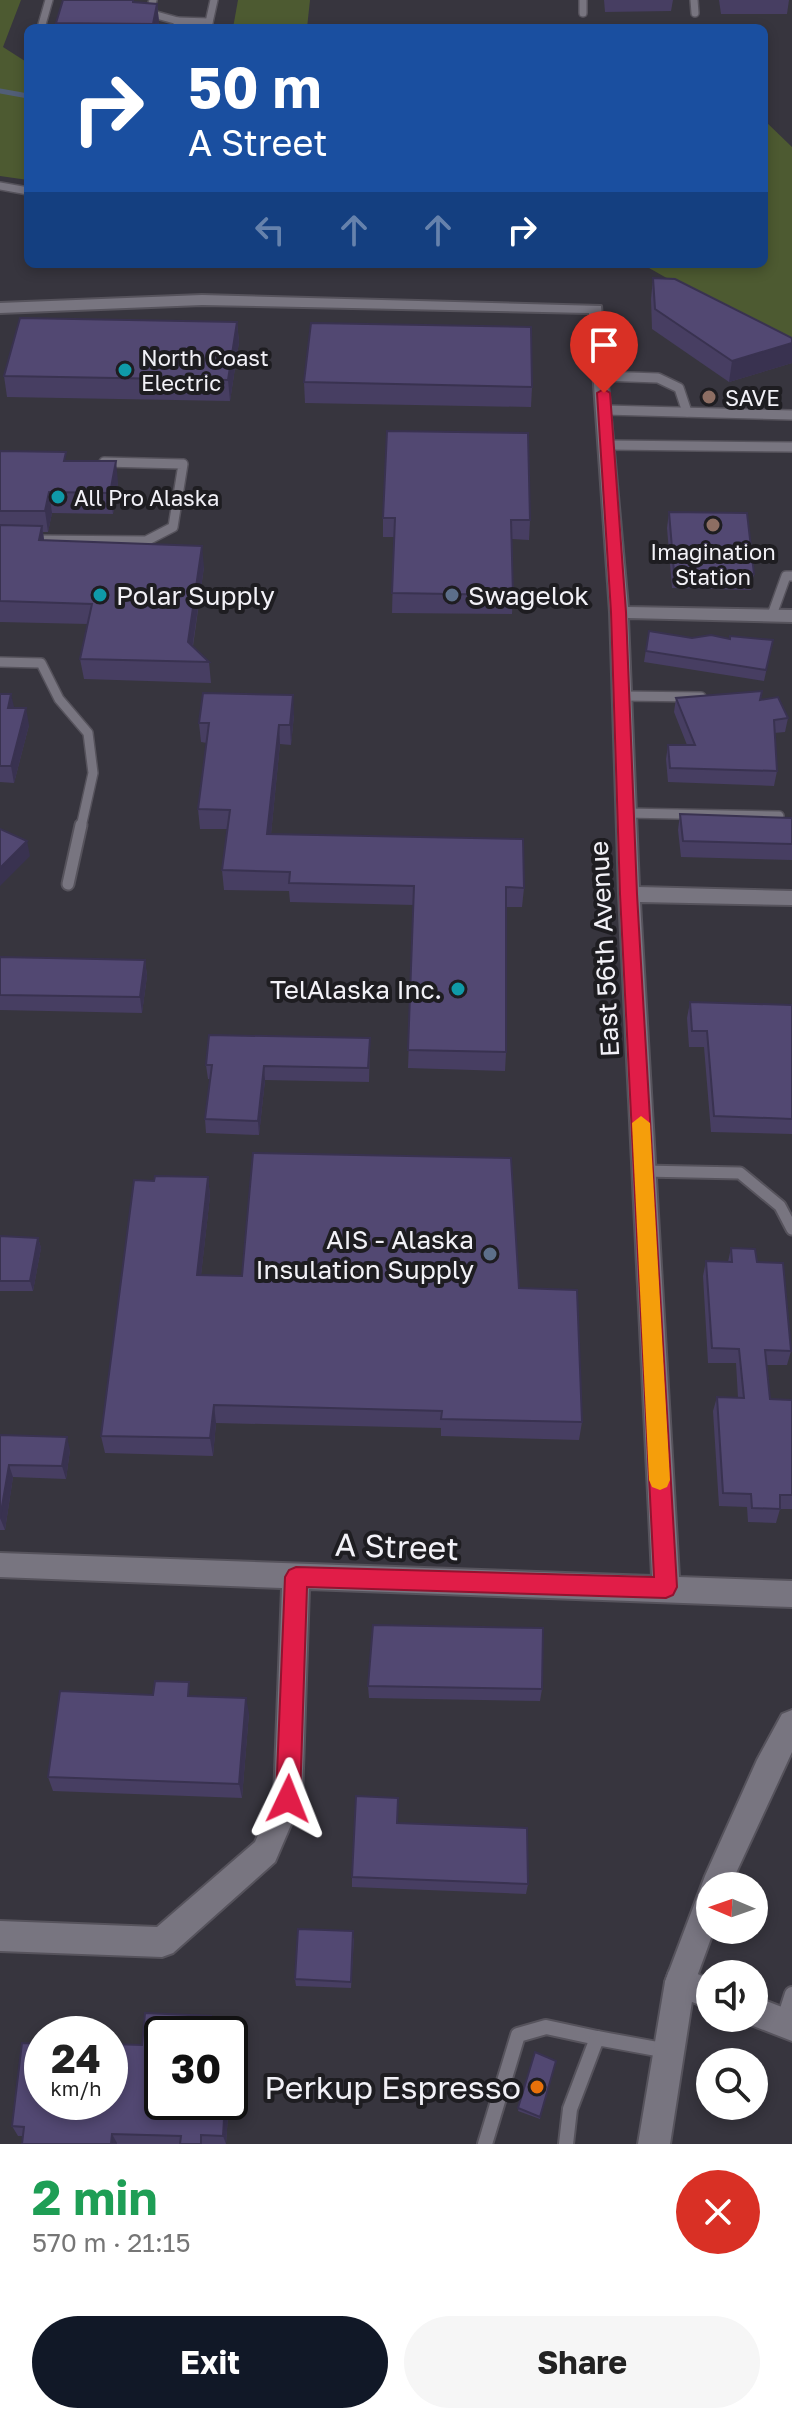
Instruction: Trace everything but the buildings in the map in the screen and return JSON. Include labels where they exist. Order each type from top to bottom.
[{"type":"street","name":"East 56th Avenue","points":[[0,308],[202,300],[596,309],[619,612],[629,894],[666,1587]]},
{"type":"street","points":[[619,612],[792,616]]},
{"type":"street","points":[[629,894],[792,898]]},
{"type":"street","name":"A Street","points":[[0,1565],[792,1594]]},
{"type":"street","points":[[0,1936],[162,1942],[265,1852],[288,1799],[296,1577]]},
{"type":"street","points":[[721,1872],[760,1784],[792,1724]]},
{"type":"street","points":[[654,2144],[680,1982],[696,1939]]},
{"type":"street","points":[[680,1982],[696,1988]]},
{"type":"street","points":[[768,2012],[789,2014]]},
{"type":"lane","points":[[42,24],[49,0]]},
{"type":"lane","points":[[153,0],[149,13],[177,24]]},
{"type":"lane","points":[[208,24],[214,0]]},
{"type":"lane","points":[[583,0],[583,13]]},
{"type":"lane","points":[[694,0],[695,13]]},
{"type":"lane","points":[[0,186],[24,190]]},
{"type":"lane","points":[[602,376],[658,378],[679,388],[687,412]]},
{"type":"lane","points":[[605,410],[792,415]]},
{"type":"lane","points":[[607,445],[792,447]]},
{"type":"lane","points":[[15,539],[146,541],[173,527],[183,464],[91,462]]},
{"type":"lane","points":[[772,615],[786,576],[792,576]]},
{"type":"lane","points":[[0,662],[41,663],[59,699],[88,733],[93,773],[68,884]]},
{"type":"lane","points":[[622,696],[711,697]]},
{"type":"lane","points":[[626,813],[779,816]]},
{"type":"lane","points":[[643,1171],[740,1173],[780,1206],[792,1229]]},
{"type":"lane","points":[[485,2144],[518,2035],[546,2027],[669,2051]]},
{"type":"lane","points":[[566,2144],[570,2109],[597,2038]]},
{"type":"green space","points":[[0,0],[21,0],[3,47],[24,60],[24,179],[0,176]]},
{"type":"green space","points":[[238,0],[310,0],[307,24],[234,24]]},
{"type":"green space","points":[[768,124],[792,147],[792,349],[649,268],[768,268]]},
{"type":"waterway","points":[[0,91],[24,95]]},
{"type":"slow traffic","points":[[641,1123],[660,1480]]},
{"type":"place","name":"North Coast Electric","points":[[125,370]]},
{"type":"place","name":"SAVE","points":[[709,397]]},
{"type":"place","name":"All Pro Alaska","points":[[58,497]]},
{"type":"place","name":"Imagination Station","points":[[713,525]]},
{"type":"place","name":"Polar Supply","points":[[100,595]]},
{"type":"place","name":"Swagelok","points":[[452,595]]},
{"type":"place","name":"TelAlaska Inc.","points":[[458,989]]},
{"type":"place","name":"AIS - Alaska Insulation Supply","points":[[490,1254]]},
{"type":"place","name":"Perkup Espresso","points":[[537,2087]]},
{"type":"route","points":[[288,1799],[296,1577],[666,1587],[629,894],[619,612],[604,393]]}]
